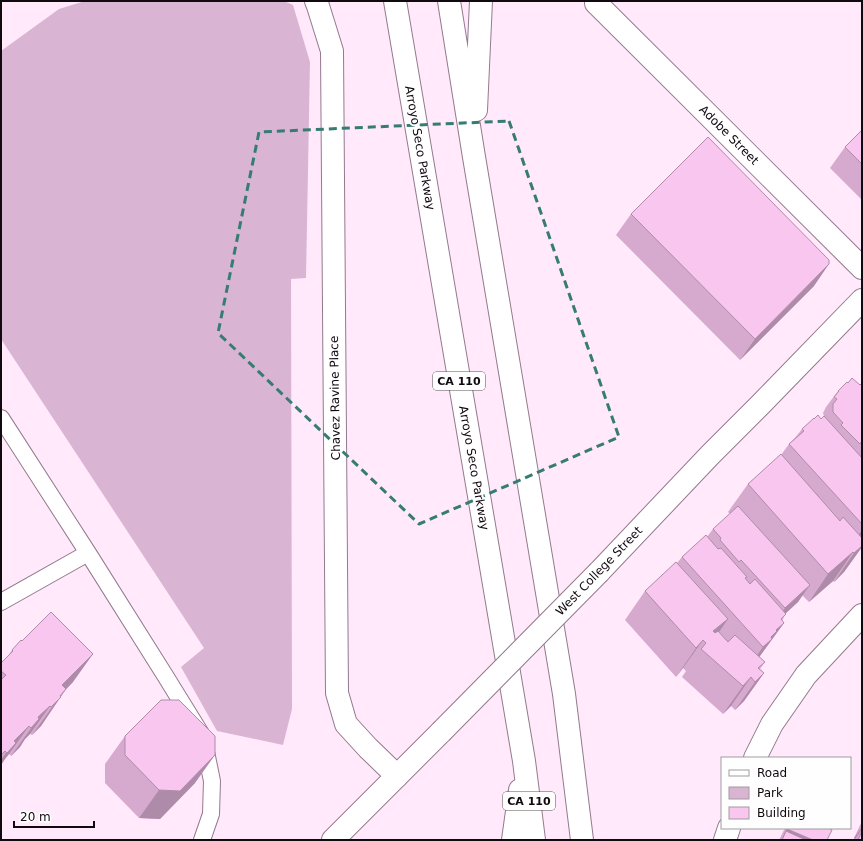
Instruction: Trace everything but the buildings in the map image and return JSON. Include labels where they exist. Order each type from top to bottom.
[{"type":"main road","name":"Chavez Ravine Place","points":[[316,1],[332,51],[337,693],[346,724],[397,776]]},
{"type":"main road","name":"Arroyo Seco Parkway","points":[[395,1],[524,761],[534,840]]},
{"type":"main road","points":[[449,1],[564,694],[582,840]]},
{"type":"main road","points":[[474,157],[481,1]]},
{"type":"main road","name":"Adobe Street","points":[[596,3],[862,268]]},
{"type":"main road","name":"West College Street","points":[[333,840],[599,572],[710,455],[862,300]]},
{"type":"main road","points":[[756,757],[772,724],[806,675],[862,615]]},
{"type":"main road","points":[[513,840],[524,761]]},
{"type":"main road","points":[[725,840],[729,829]]},
{"type":"lane","points":[[1,418],[88,553],[203,737],[212,781],[211,814],[202,840]]},
{"type":"lane","points":[[1,602],[88,553]]},
{"type":"highlighted area","points":[[509,121],[619,437],[419,524],[218,333],[259,132]]},
{"type":"green space","points":[[85,1],[284,1],[293,5],[310,62],[306,278],[291,279],[292,709],[283,745],[217,731],[181,667],[204,648],[1,339],[1,51],[59,9]]}]
